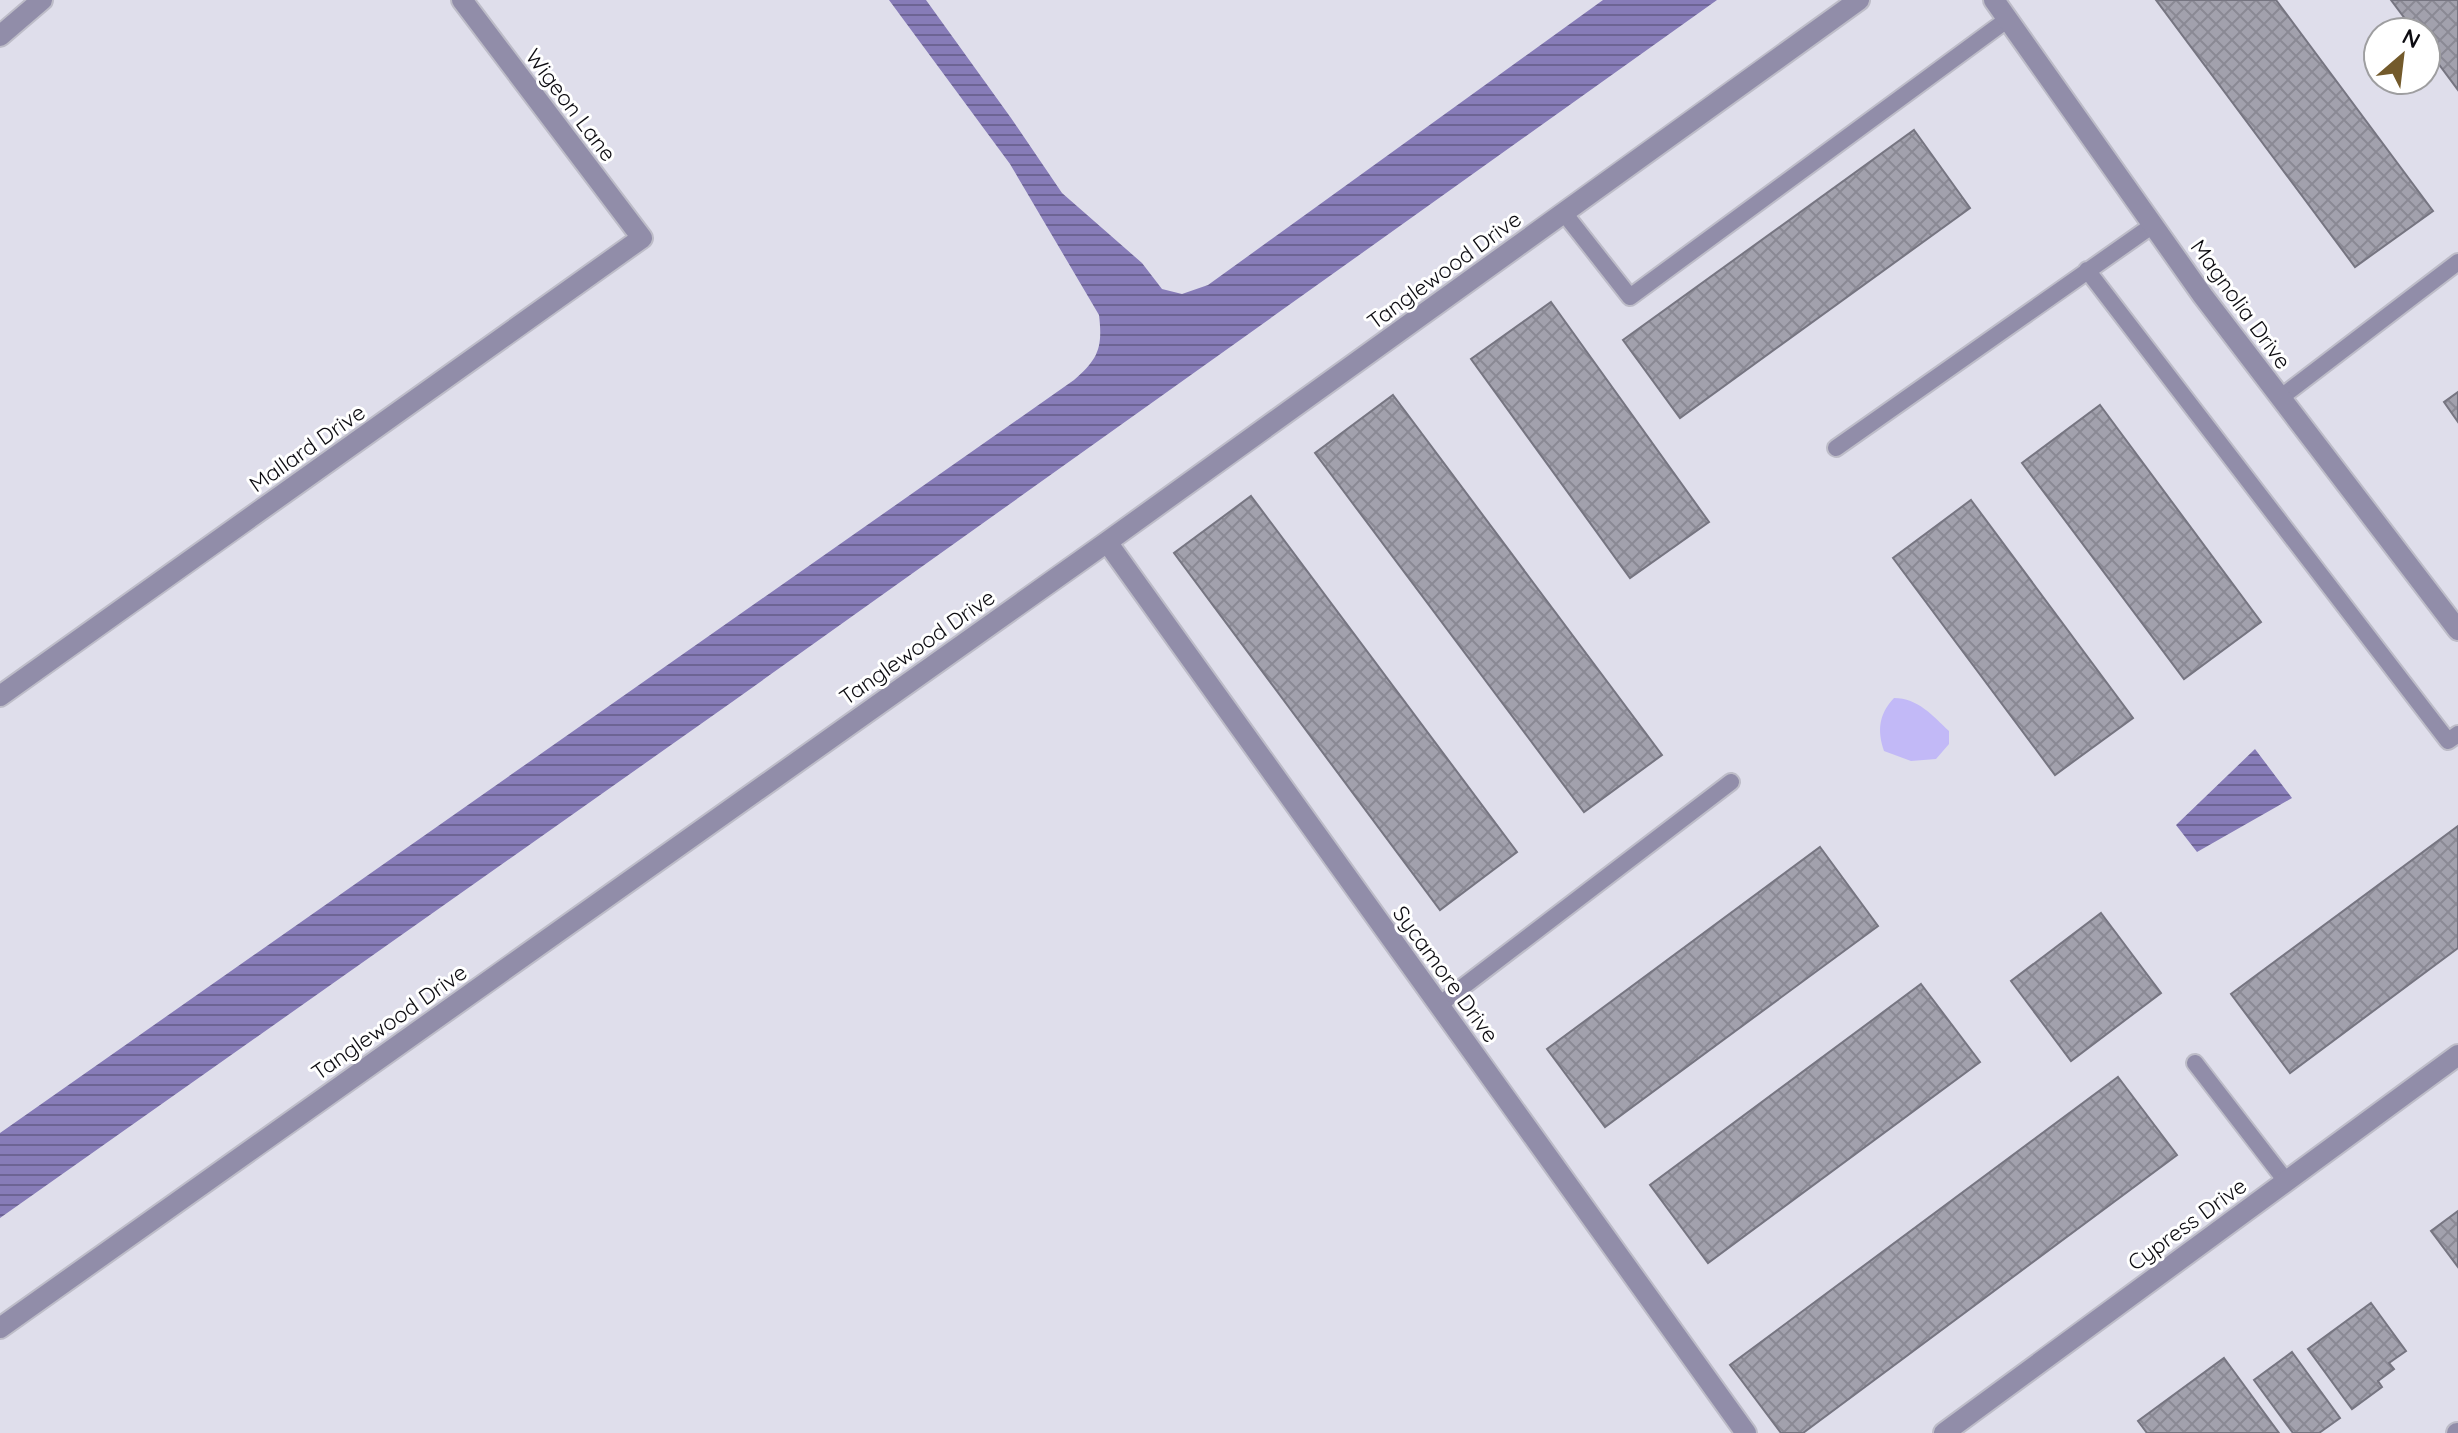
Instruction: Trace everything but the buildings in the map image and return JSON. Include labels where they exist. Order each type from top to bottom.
[{"type":"street","points":[[0,36],[42,0]]},
{"type":"street","name":"Wigeon Lane","points":[[462,0],[642,238]]},
{"type":"street","name":"Tanglewood Drive","points":[[0,1328],[1107,542],[1859,0]]},
{"type":"street","name":"Magnolia Drive","points":[[1994,0],[2280,398],[2458,630]]},
{"type":"street","name":"Mallard Drive","points":[[0,696],[642,238]]},
{"type":"street","name":"Sycamore Drive","points":[[1107,542],[1746,1433]]},
{"type":"street","name":"Cypress Drive","points":[[1944,1433],[2458,1055]]},
{"type":"lane","points":[[1564,213],[1630,297],[2008,19]]},
{"type":"lane","points":[[1836,448],[2153,225]]},
{"type":"lane","points":[[2280,398],[2458,262]]},
{"type":"lane","points":[[2087,270],[2448,741],[2458,734]]},
{"type":"lane","points":[[1439,1005],[1731,782]]},
{"type":"lane","points":[[2195,1063],[2286,1181]]},
{"type":"shaded area","points":[[889,0],[926,0],[1062,193],[1142,263],[1162,289],[1182,294],[1208,285],[1603,0],[1717,0],[732,702],[0,1218],[0,1133],[1074,380],[1089,366],[1099,345],[1099,315],[1010,164]]},
{"type":"shaded area","points":[[1894,698],[1918,704],[1949,731],[1949,744],[1936,759],[1911,761],[1884,751],[1881,723],[1885,710]]},
{"type":"shaded area","points":[[2255,749],[2292,798],[2197,852],[2176,825]]}]
